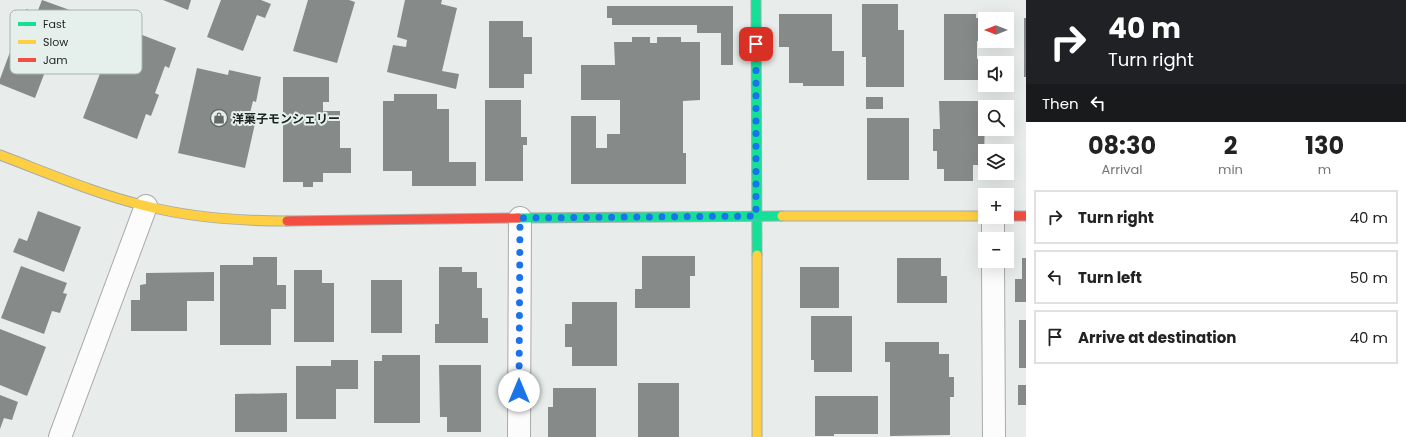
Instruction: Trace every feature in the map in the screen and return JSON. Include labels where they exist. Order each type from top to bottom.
[{"type":"street","points":[[756,0],[758,437]]},
{"type":"street","points":[[0,155],[109,196],[146,206],[186,214],[228,219],[262,221],[756,216],[978,216]]},
{"type":"street","points":[[64,436],[146,206]]},
{"type":"street","points":[[1014,216],[1026,216]]},
{"type":"street","points":[[519,437],[520,218]]},
{"type":"street","points":[[993,268],[994,437]]},
{"type":"building","points":[[42,0],[70,10],[38,10]]},
{"type":"building","points":[[163,0],[191,0],[188,10]]},
{"type":"building","points":[[221,0],[261,0],[271,4],[265,18],[257,15],[243,51],[207,37]]},
{"type":"building","points":[[308,0],[349,0],[355,2],[337,63],[293,51]]},
{"type":"building","points":[[405,0],[442,0],[441,4],[457,8],[442,71],[459,74],[456,89],[387,72],[393,45],[406,47],[407,40],[397,37]]},
{"type":"building","points":[[862,4],[898,4],[898,30],[904,30],[904,87],[866,87],[866,57],[862,57]]},
{"type":"building","points":[[607,6],[733,6],[733,65],[721,65],[721,33],[697,33],[697,25],[612,25],[612,18],[607,18]]},
{"type":"building","points":[[779,14],[832,14],[832,51],[844,51],[844,86],[803,86],[803,83],[789,83],[789,47],[779,47]]},
{"type":"building","points":[[944,14],[976,14],[976,18],[978,18],[978,80],[944,80]]},
{"type":"building","points":[[1024,18],[1026,18],[1026,77],[1024,77]]},
{"type":"building","points":[[489,21],[523,21],[523,37],[532,37],[532,74],[524,74],[524,88],[489,88]]},
{"type":"building","points":[[142,35],[176,48],[169,68],[165,66],[155,93],[159,95],[151,116],[146,114],[137,139],[83,118],[100,74],[142,74]]},
{"type":"building","points":[[632,37],[650,37],[650,43],[657,43],[657,37],[681,37],[681,42],[700,42],[700,100],[683,101],[683,153],[686,153],[686,184],[571,184],[571,116],[596,116],[596,148],[607,148],[607,134],[620,134],[620,100],[581,100],[581,65],[615,65],[614,42],[632,42]]},
{"type":"building","points":[[10,52],[10,74],[44,74],[35,98],[0,84],[0,79]]},
{"type":"building","name":"洋菓子モンシェリー","points":[[197,68],[228,75],[229,70],[261,77],[256,102],[253,101],[249,117],[256,119],[245,168],[178,153]]},
{"type":"building","points":[[283,77],[329,77],[329,102],[323,102],[323,111],[340,111],[340,148],[351,148],[351,173],[323,173],[323,182],[313,182],[313,187],[303,187],[303,182],[283,182]]},
{"type":"building","points":[[394,94],[437,94],[437,109],[449,109],[449,162],[476,162],[476,186],[412,186],[412,171],[383,171],[383,101],[394,101]]},
{"type":"building","points":[[866,97],[883,97],[883,109],[866,109]]},
{"type":"building","points":[[485,100],[521,100],[521,137],[527,137],[527,145],[523,145],[523,181],[485,181]]},
{"type":"building","points":[[939,101],[978,101],[978,136],[984,136],[984,144],[978,144],[978,165],[973,165],[973,181],[944,181],[944,169],[937,169],[937,151],[933,151],[933,129],[940,129]]},
{"type":"building","points":[[867,118],[909,118],[909,180],[867,180]]},
{"type":"building","points":[[38,211],[81,227],[64,272],[13,252],[19,238],[27,241]]},
{"type":"building","points":[[642,256],[695,256],[695,276],[690,276],[690,308],[635,308],[635,289],[642,289]]},
{"type":"building","points":[[253,257],[277,257],[277,285],[286,285],[286,309],[271,309],[271,345],[220,345],[220,265],[253,265]]},
{"type":"building","points":[[897,258],[941,258],[941,276],[947,276],[947,303],[897,303]]},
{"type":"building","points":[[1022,258],[1026,258],[1026,302],[1015,302],[1015,279],[1022,279]]},
{"type":"building","points":[[21,266],[67,283],[63,293],[67,294],[60,313],[52,311],[44,334],[1,318]]},
{"type":"building","points":[[439,267],[462,267],[462,272],[477,272],[477,288],[482,288],[482,318],[488,318],[488,343],[435,343],[435,324],[439,324]]},
{"type":"building","points":[[800,267],[839,267],[839,308],[800,308]]},
{"type":"building","points":[[294,270],[322,270],[322,283],[334,283],[334,342],[294,342]]},
{"type":"building","points":[[214,272],[214,301],[187,301],[187,331],[131,331],[131,300],[140,300],[140,285],[146,284],[146,273]]},
{"type":"building","points":[[371,280],[402,280],[402,333],[371,333]]},
{"type":"building","points":[[572,302],[617,302],[617,366],[572,366],[572,347],[565,347],[565,324],[572,324]]},
{"type":"building","points":[[811,316],[852,316],[852,372],[814,372],[814,360],[811,360]]},
{"type":"building","points":[[1019,320],[1026,320],[1026,368],[1019,368]]},
{"type":"building","points":[[0,329],[46,347],[27,396],[0,385]]},
{"type":"building","points":[[885,342],[939,342],[939,354],[949,354],[949,377],[954,377],[954,397],[950,397],[950,435],[890,436],[890,362],[885,362]]},
{"type":"building","points":[[382,355],[420,355],[420,423],[374,423],[374,361],[382,361]]},
{"type":"building","points":[[331,360],[358,360],[358,389],[336,389],[336,419],[296,419],[296,366],[331,366]]},
{"type":"building","points":[[439,365],[481,365],[481,432],[447,432],[447,417],[440,417]]},
{"type":"building","points":[[638,383],[679,383],[679,437],[638,437]]},
{"type":"building","points":[[1018,385],[1026,385],[1026,405],[1018,405]]},
{"type":"building","points":[[553,388],[596,388],[596,437],[548,437],[548,407],[553,407]]},
{"type":"building","points":[[287,393],[287,432],[235,432],[235,394]]},
{"type":"building","points":[[0,395],[18,402],[12,420],[4,418],[0,429]]},
{"type":"building","points":[[815,396],[878,396],[878,434],[834,434],[834,436],[815,436]]},
{"type":"traffic: fast","points":[[756,0],[757,255]]},
{"type":"traffic: fast","points":[[518,218],[782,216]]},
{"type":"traffic: slow","points":[[0,155],[90,189],[127,201],[163,210],[216,218],[287,221]]},
{"type":"traffic: slow","points":[[782,216],[978,216]]},
{"type":"traffic: slow","points":[[757,255],[757,437]]},
{"type":"traffic: jam","points":[[1014,216],[1026,216]]},
{"type":"traffic: jam","points":[[287,221],[518,218]]},
{"type":"place","name":"洋菓子モンシェリー","points":[[219,118]]},
{"type":"route","points":[[519,391],[520,218],[756,216],[756,44]]}]
